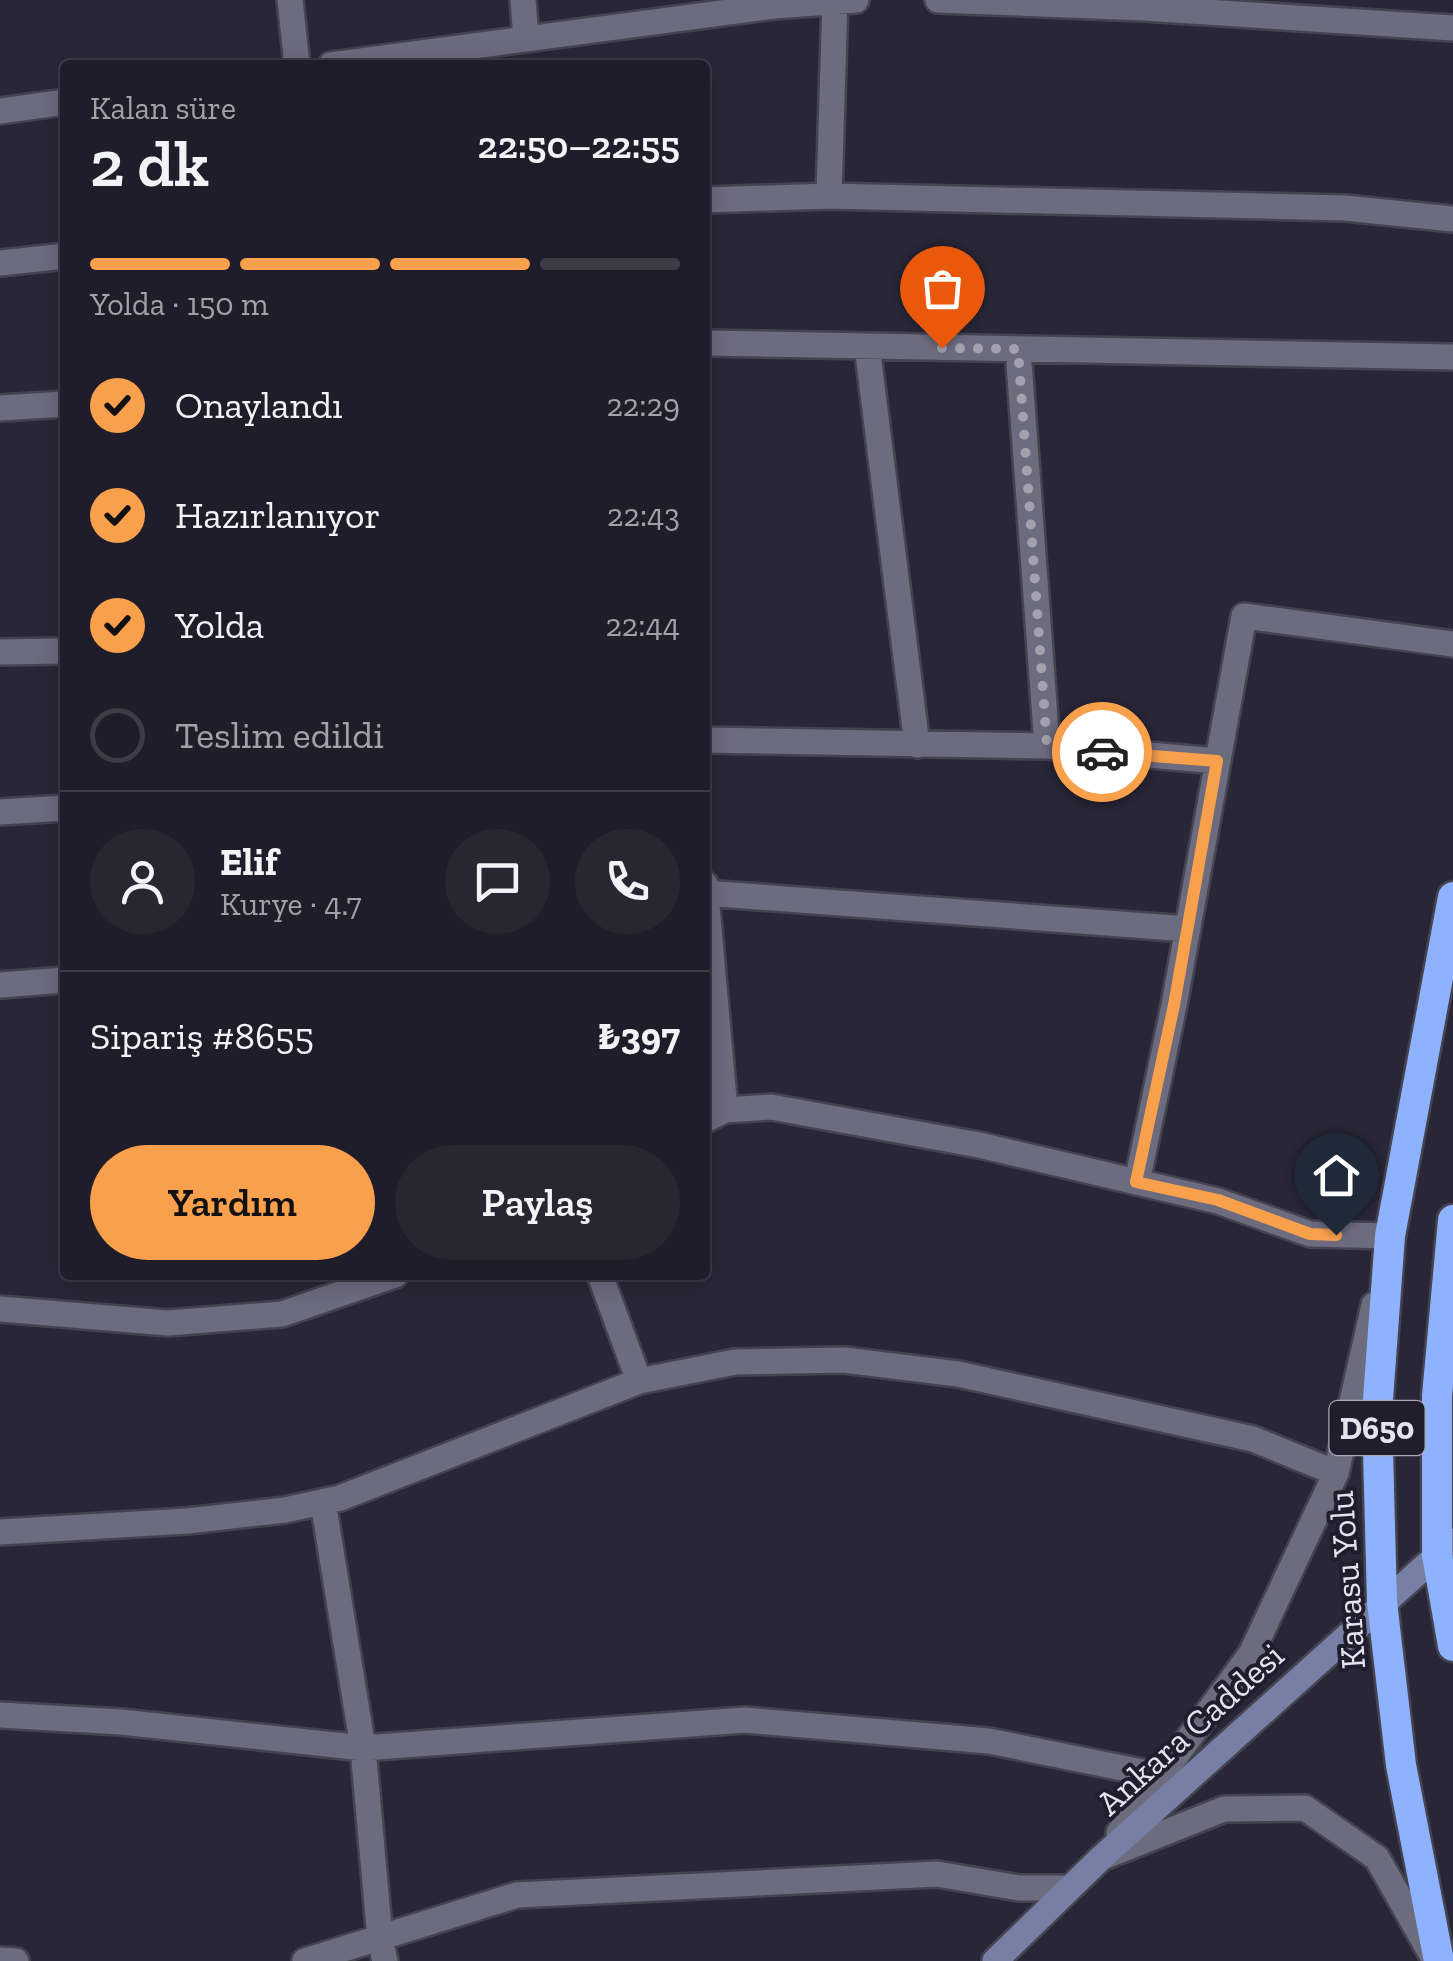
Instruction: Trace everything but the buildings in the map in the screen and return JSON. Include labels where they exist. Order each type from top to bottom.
[{"type":"highway","name":"Karasu Yolu","points":[[1437,1961],[1401,1765],[1382,1602],[1377,1413],[1390,1236],[1453,896]]},
{"type":"highway","name":"D650","points":[[1452,1236],[1437,1396],[1453,1646]]},
{"type":"street","points":[[290,0],[296,60]]},
{"type":"street","points":[[523,0],[526,39]]},
{"type":"street","points":[[938,0],[1144,8],[1453,28]]},
{"type":"street","points":[[368,60],[774,6],[845,1],[828,196]]},
{"type":"street","points":[[0,110],[60,103]]},
{"type":"street","points":[[710,200],[828,196],[1345,208],[1453,219]]},
{"type":"street","points":[[0,263],[60,257]]},
{"type":"street","points":[[710,343],[1453,357]]},
{"type":"street","points":[[867,346],[917,744]]},
{"type":"street","points":[[1018,349],[1047,746]]},
{"type":"street","points":[[0,408],[60,404]]},
{"type":"street","points":[[1136,1182],[1188,929],[1244,616],[1453,644]]},
{"type":"street","points":[[0,652],[60,651]]},
{"type":"street","points":[[710,740],[1047,746],[1217,761]]},
{"type":"street","points":[[0,812],[60,808]]},
{"type":"street","points":[[710,893],[1188,929]]},
{"type":"street","points":[[0,984],[60,980]]},
{"type":"street","points":[[710,1004],[715,1115],[771,1107],[790,1110],[979,1145],[1218,1200],[1310,1234],[1390,1236],[1336,1472],[1251,1654],[1101,1858]]},
{"type":"street","points":[[0,1309],[168,1323],[282,1314],[377,1280]]},
{"type":"street","points":[[602,1280],[639,1381]]},
{"type":"street","points":[[0,1532],[187,1521],[322,1502],[639,1381],[736,1362],[844,1360],[958,1374],[1254,1439],[1336,1472]]},
{"type":"street","points":[[322,1502],[363,1748],[382,1950]]},
{"type":"street","name":"Ankara Caddesi","points":[[995,1961],[1101,1858],[1445,1548]]},
{"type":"street","points":[[0,1716],[121,1722],[363,1748],[745,1720],[989,1741],[1162,1776]]},
{"type":"street","points":[[1101,1858],[1224,1810],[1305,1808],[1377,1858],[1437,1961]]},
{"type":"street","points":[[306,1961],[382,1950],[517,1894],[937,1874],[1019,1888],[1069,1888]]},
{"type":"street","points":[[0,1960],[16,1961]]},
{"type":"way so far","points":[[942,348],[1018,349],[1047,746],[1102,752]]},
{"type":"route","points":[[1102,752],[1217,761],[1174,1005],[1136,1182],[1218,1200],[1310,1234],[1336,1235]]}]
